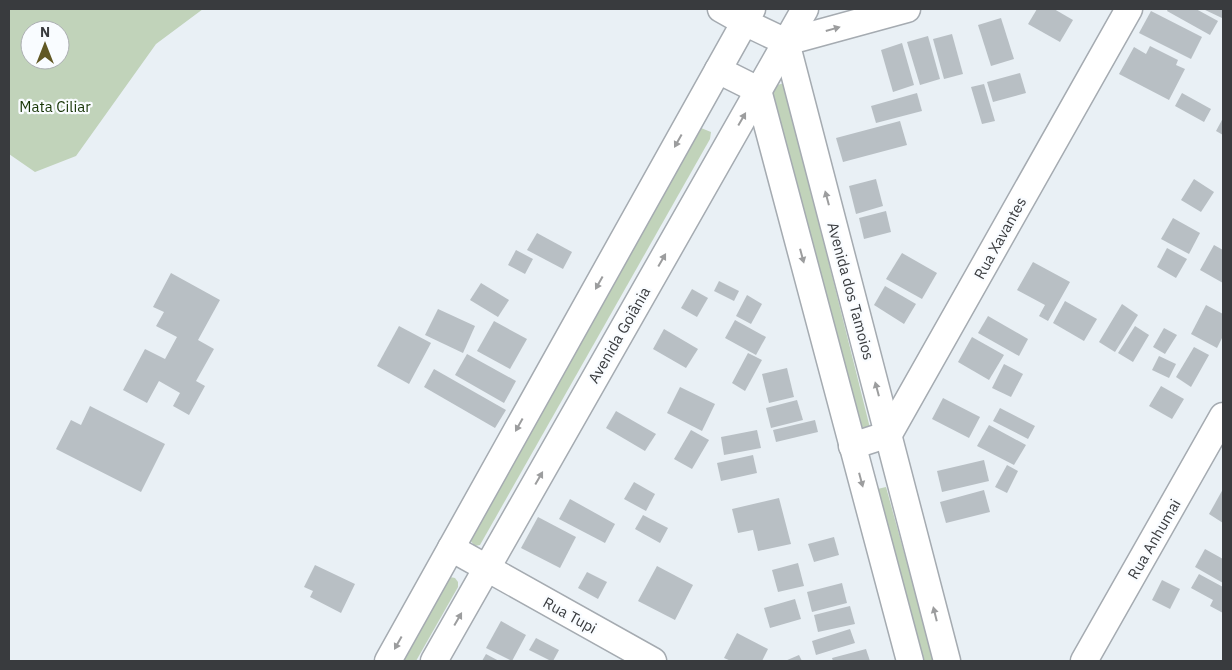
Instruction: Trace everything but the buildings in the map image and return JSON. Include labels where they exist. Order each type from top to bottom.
[{"type":"street","points":[[721,9],[748,15],[786,42],[907,9]]},
{"type":"street","name":"Avenida Goiânia","points":[[434,661],[805,9]]},
{"type":"street","name":"Rua Xavantes","points":[[889,434],[1130,9]]},
{"type":"street","points":[[388,661],[748,15]]},
{"type":"street","name":"Avenida dos Tamoios","points":[[786,42],[947,661]]},
{"type":"street","points":[[718,70],[758,90],[910,661]]},
{"type":"street","name":"Rua Anhumai","points":[[1084,661],[1223,416]]},
{"type":"street","points":[[852,446],[889,434]]},
{"type":"street","name":"Rua Tupi","points":[[451,548],[653,661]]},
{"type":"green space","name":"Mata Ciliar","points":[[9,9],[203,9],[156,44],[76,156],[35,172],[9,154]]},
{"type":"green space","points":[[784,83],[871,432],[857,435],[771,87]]},
{"type":"green space","points":[[701,128],[711,132],[710,139],[480,545],[475,546],[469,539],[698,130]]},
{"type":"green space","points":[[886,487],[934,661],[919,661],[873,490]]},
{"type":"green space","points":[[455,578],[458,582],[458,587],[416,661],[399,661],[445,579]]}]
